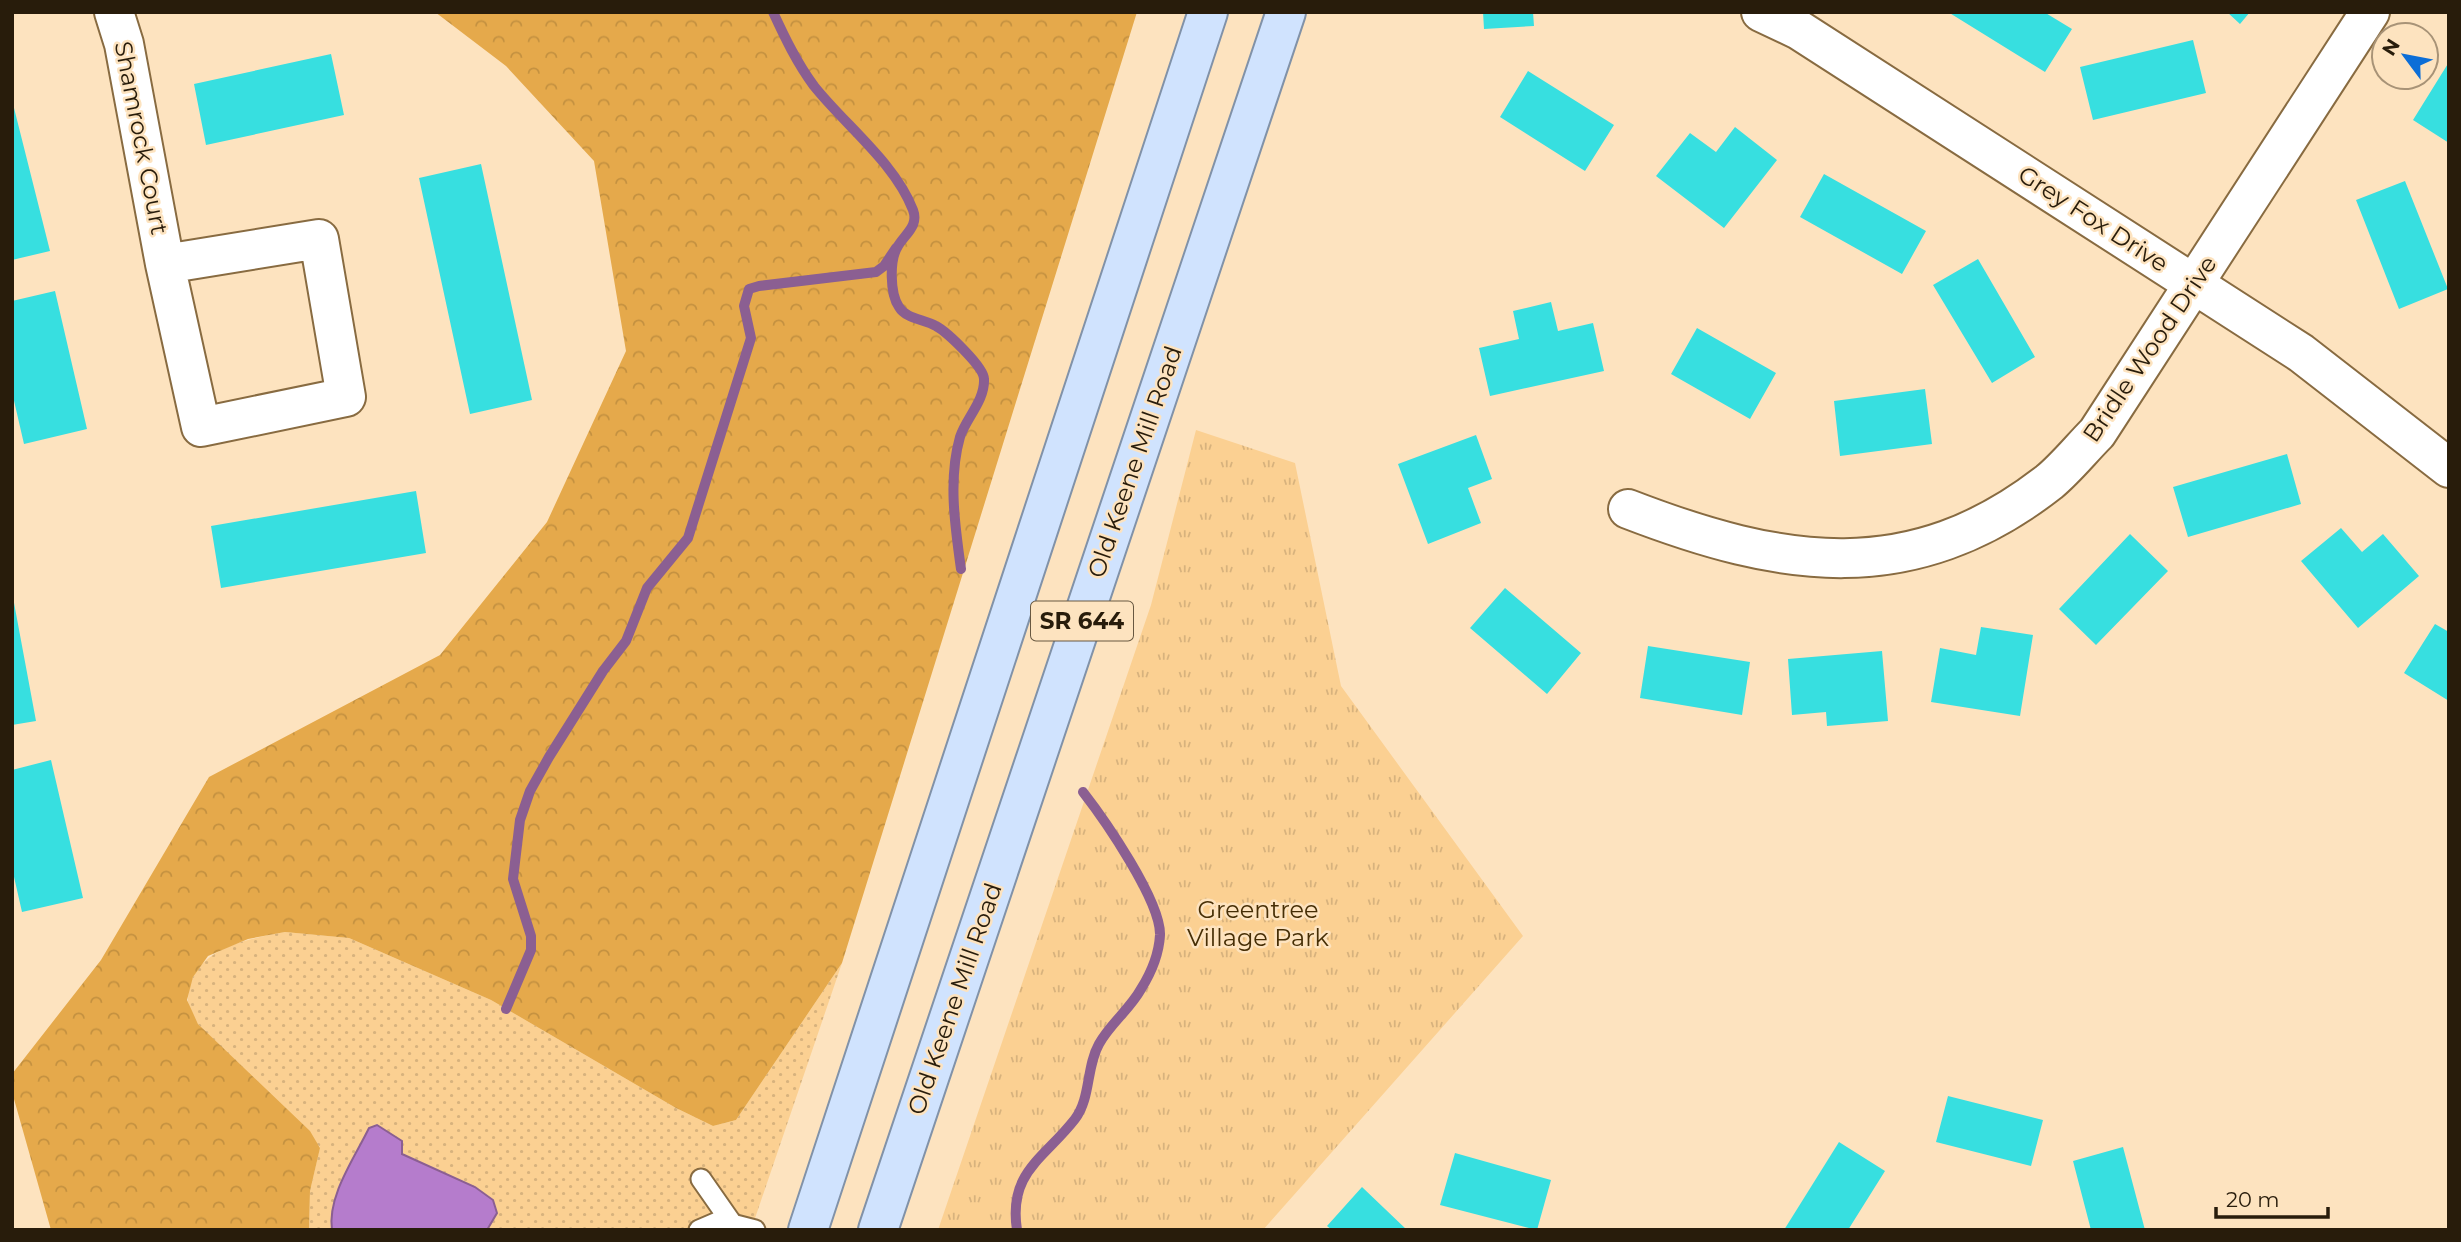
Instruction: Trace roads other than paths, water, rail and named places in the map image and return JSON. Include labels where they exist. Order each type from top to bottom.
[{"type":"main road","name":"SR 644","points":[[808,1230],[1208,12]]},
{"type":"main road","name":"Old Keene Mill Road","points":[[878,1230],[1286,12]]},
{"type":"street","name":"Shamrock Court","points":[[114,12],[124,44],[165,264],[201,428],[346,397],[319,239],[165,264]]},
{"type":"street","name":"Grey Fox Drive","points":[[1761,12],[1799,30],[2301,353],[2449,468]]},
{"type":"street","name":"Bridle Wood Drive","points":[[1628,509],[1743,548],[1806,559],[1879,556],[1958,536],[1995,519],[2050,481],[2097,433],[2196,285],[2370,12]]},
{"type":"lane","points":[[701,1178],[732,1222]]},
{"type":"lane","points":[[699,1230],[713,1222],[732,1222],[755,1230]]},
{"type":"waterway","points":[[773,12],[814,86],[882,160],[905,193],[913,210],[913,225],[898,246],[893,260],[892,286],[899,307],[906,314],[941,330],[964,350],[978,366],[984,379],[982,395],[960,437],[954,469],[955,519],[961,569]]},
{"type":"waterway","points":[[506,1009],[531,950],[531,936],[513,879],[520,820],[530,791],[549,757],[603,671],[626,641],[647,588],[688,538],[751,338],[744,306],[749,289],[876,272],[884,266],[896,248]]},
{"type":"waterway","points":[[1017,1230],[1016,1210],[1023,1180],[1080,1111],[1099,1044],[1145,983],[1159,942],[1158,920],[1142,882],[1117,840],[1083,792]]},
{"type":"park label","name":"Greentree Village Park","points":[[1258,924]]}]
